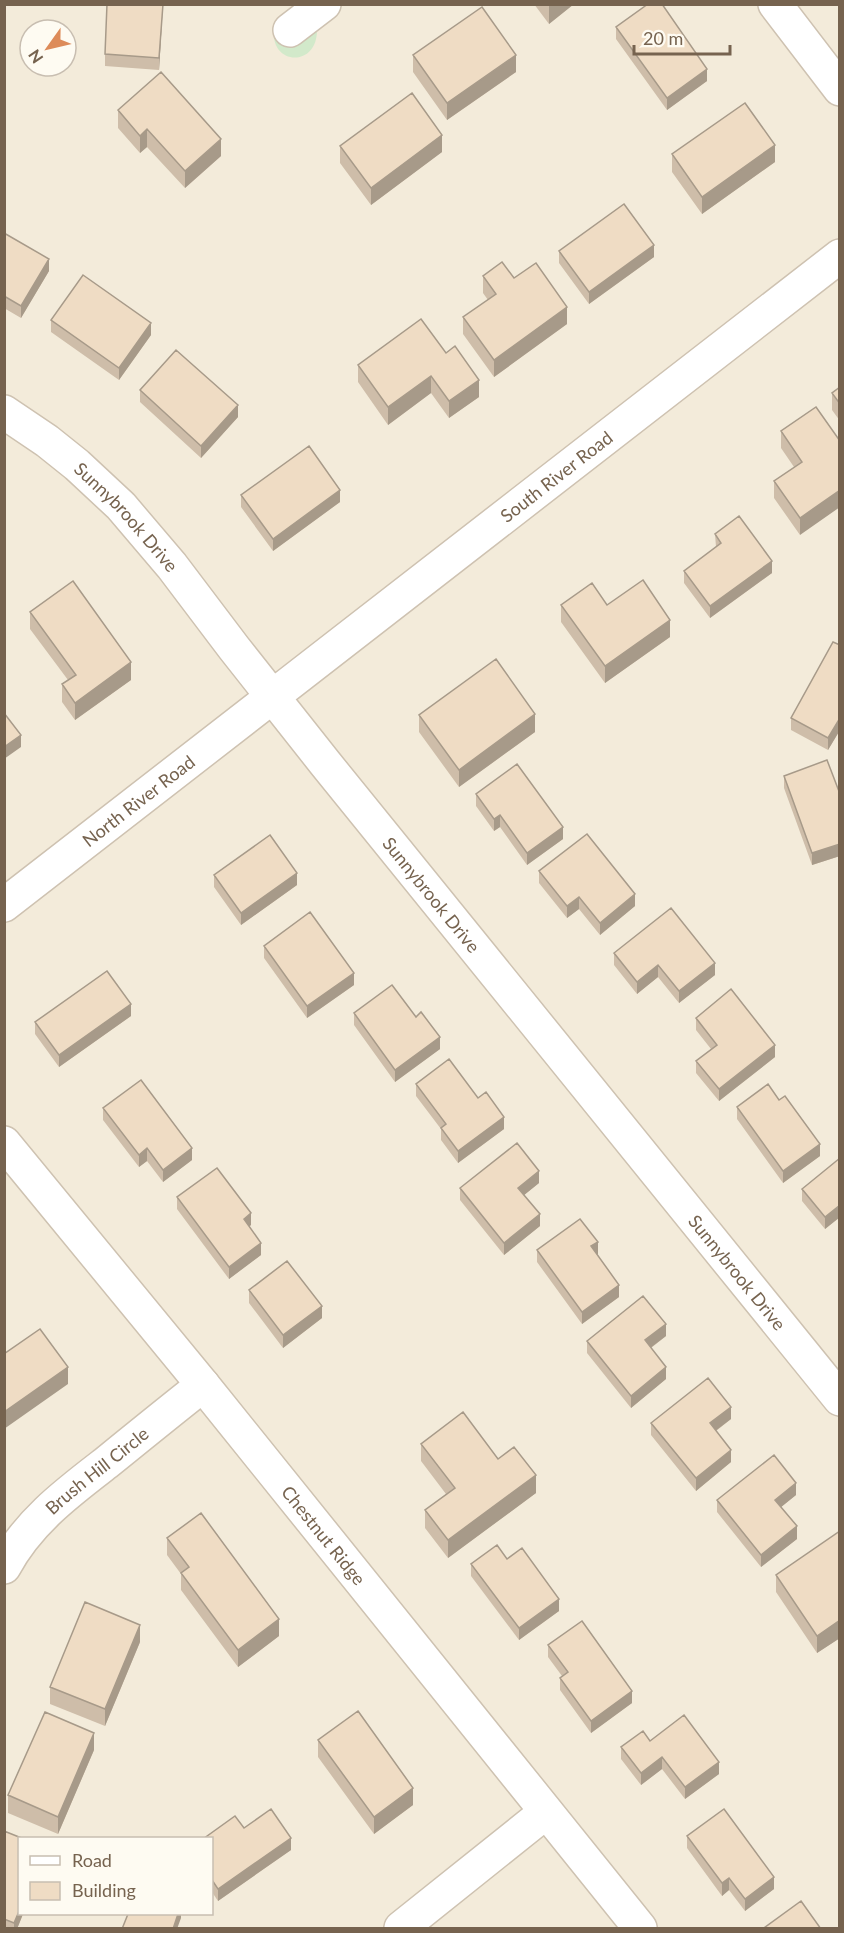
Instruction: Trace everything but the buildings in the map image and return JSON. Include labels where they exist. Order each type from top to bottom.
[{"type":"street","points":[[290,30],[324,4]]},
{"type":"street","points":[[775,4],[840,89]]},
{"type":"street","name":"South River Road","points":[[272,696],[840,256]]},
{"type":"street","name":"Sunnybrook Drive","points":[[4,412],[55,447],[121,506],[172,566],[272,696],[840,1399]]},
{"type":"street","name":"North River Road","points":[[4,905],[272,696]]},
{"type":"street","name":"Chestnut Ridge","points":[[4,1143],[640,1929]]},
{"type":"street","name":"Brush Hill Circle","points":[[4,1567],[13,1551],[37,1520],[202,1385]]},
{"type":"street","points":[[401,1929],[546,1812]]},
{"type":"shaded area","points":[[5,5],[839,5],[839,1928],[5,1928]]},
{"type":"green space","points":[[275,26],[317,29],[315,42],[310,51],[302,56],[293,58],[285,55],[278,49],[274,39]]}]
